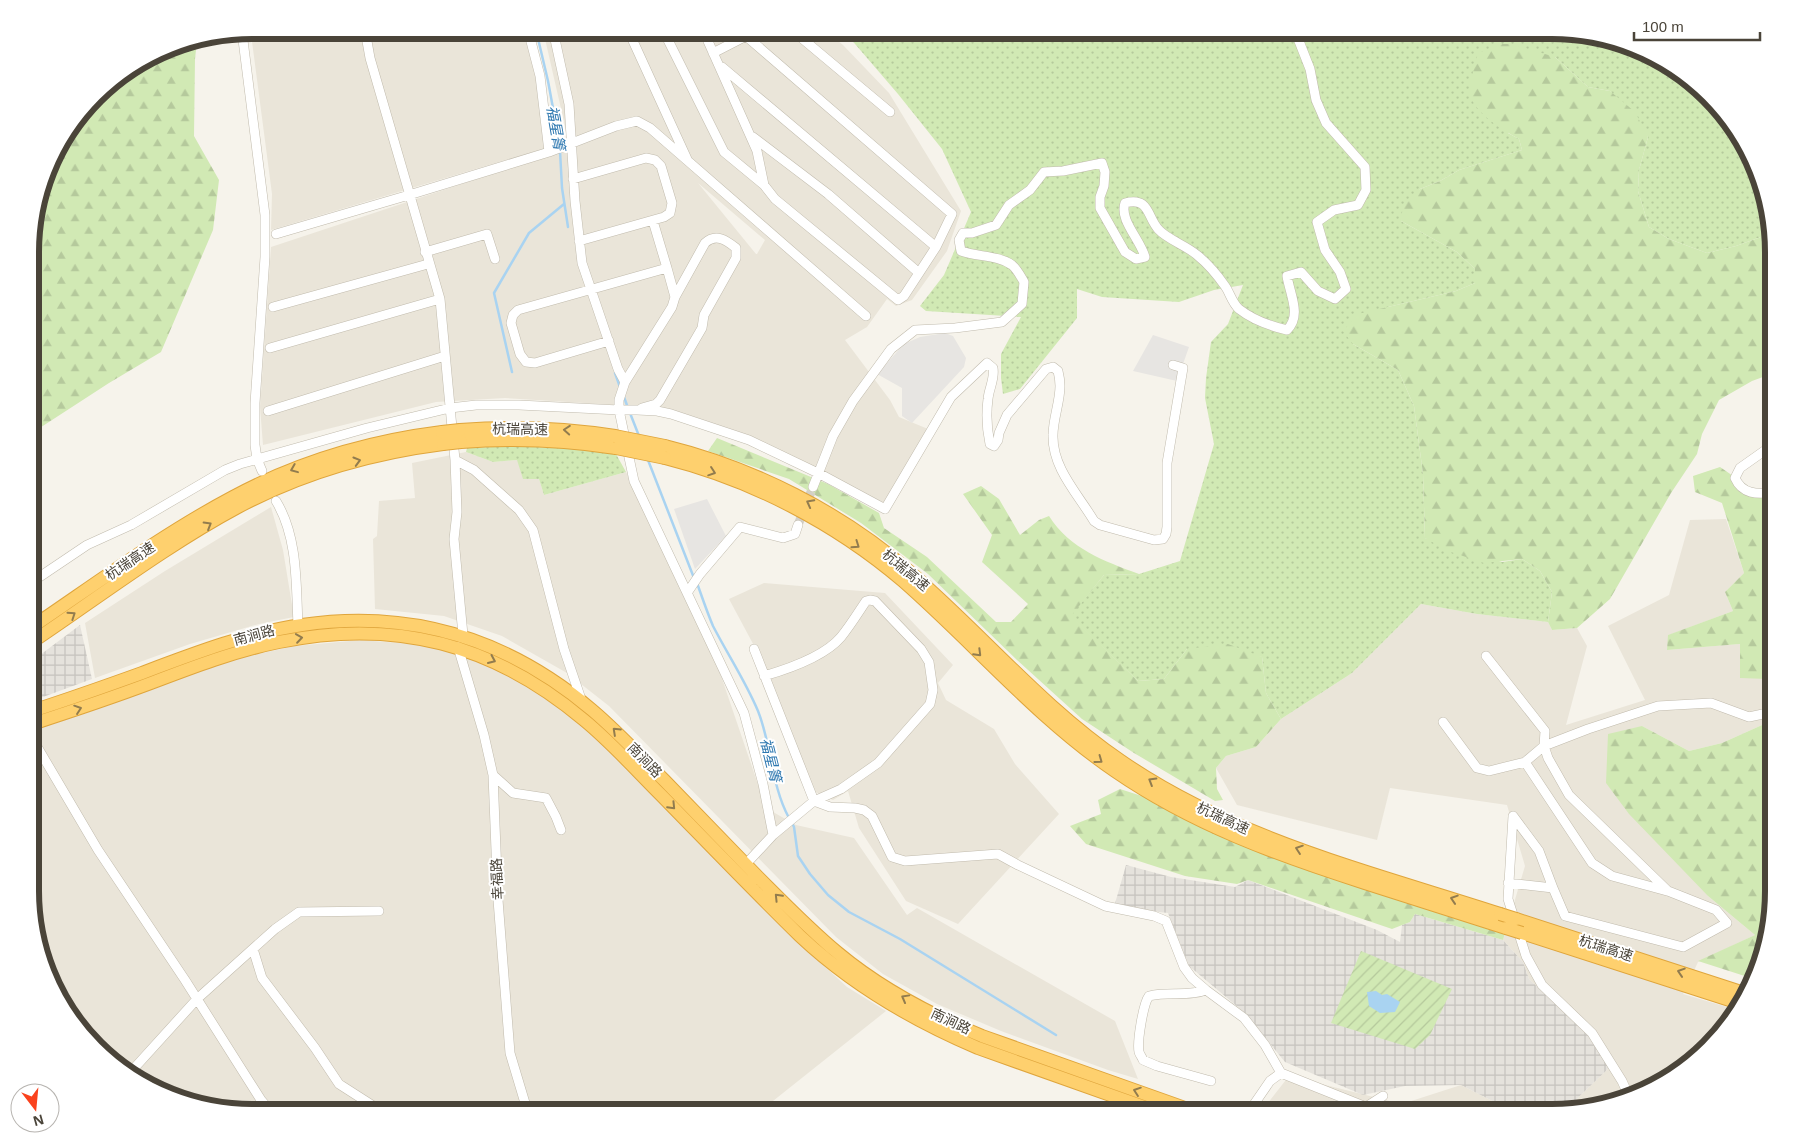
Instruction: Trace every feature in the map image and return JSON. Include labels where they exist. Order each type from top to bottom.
[{"type":"highway","name":"杭瑞高速","points":[[39,623],[202,514],[265,481],[305,465],[361,447],[393,440],[461,436],[487,440],[616,442],[726,464],[818,508],[861,534],[893,557],[1072,724],[1128,766],[1180,797],[1230,822],[1284,844],[1516,919],[1726,993],[1736,1000]]},
{"type":"highway","name":"杭瑞高速","points":[[39,637],[200,529],[262,495],[302,479],[364,459],[443,438]]},
{"type":"highway","name":"杭瑞高速","points":[[665,452],[762,492],[812,518],[854,544],[913,590],[1058,728],[1114,770],[1166,803],[1224,833],[1280,855],[1522,934],[1726,993],[1739,994]]},
{"type":"highway","name":"南涧路","points":[[39,709],[227,642],[261,633],[298,625],[331,622],[380,621],[421,625],[460,641],[478,654],[519,674],[554,696],[583,719],[742,869],[837,953],[862,972],[900,996],[982,1036],[1174,1104]]},
{"type":"highway","name":"南涧路","points":[[39,722],[238,652],[290,639],[332,634],[380,634],[490,645],[547,676],[582,702],[638,752],[820,954],[855,982],[894,1007],[948,1035],[978,1048],[1136,1104]]},
{"type":"street","points":[[244,39],[265,215],[265,257],[255,403],[255,445],[257,459],[262,472]]},
{"type":"street","name":"幸福路","points":[[367,39],[370,58],[428,264],[440,299],[455,460],[457,512],[454,540],[460,641],[492,774],[498,900],[510,1053],[525,1104]]},
{"type":"street","points":[[530,39],[540,76],[551,151]]},
{"type":"street","points":[[555,39],[568,104],[568,144],[582,263],[618,369],[625,382]]},
{"type":"street","points":[[632,39],[688,162]]},
{"type":"street","points":[[668,39],[724,152],[764,185],[775,199],[898,300],[904,296],[936,247],[952,214],[750,39]]},
{"type":"street","points":[[707,39],[758,151],[764,185]]},
{"type":"street","points":[[714,53],[734,39]]},
{"type":"street","points":[[803,39],[890,112]]},
{"type":"street","points":[[813,487],[820,474],[833,436],[853,401],[891,349],[915,330],[955,328],[1002,322],[1022,304],[1024,282],[1012,265],[992,257],[972,255],[961,251],[959,240],[963,233],[972,234],[996,225],[1010,205],[1030,190],[1044,172],[1063,171],[1102,163],[1105,172],[1104,186],[1100,197],[1100,208],[1126,252],[1136,259],[1145,257],[1143,249],[1122,210],[1125,203],[1133,201],[1142,204],[1148,210],[1159,230],[1197,254],[1225,286],[1237,308],[1252,318],[1272,326],[1287,330],[1294,324],[1295,311],[1287,276],[1301,272],[1318,291],[1335,299],[1346,289],[1340,272],[1326,250],[1316,222],[1334,210],[1358,205],[1366,190],[1365,167],[1326,122],[1316,100],[1310,70],[1298,39]]},
{"type":"street","points":[[719,65],[936,247]]},
{"type":"street","points":[[276,234],[551,151],[616,126],[638,121],[650,128],[866,316]]},
{"type":"street","points":[[750,135],[828,194],[919,273]]},
{"type":"street","points":[[573,179],[646,158],[655,160],[661,166],[672,206],[668,215],[653,221],[578,240]]},
{"type":"street","points":[[653,221],[675,297]]},
{"type":"street","points":[[425,252],[487,234],[495,260]]},
{"type":"street","points":[[637,410],[656,404],[660,400],[702,328],[704,314],[736,258],[736,248],[729,242],[719,238],[710,239],[705,243],[675,297],[672,307],[625,382],[619,400],[634,482],[690,589],[744,713],[763,784],[773,835]]},
{"type":"street","points":[[273,307],[428,264]]},
{"type":"street","points":[[609,342],[535,363],[526,362],[520,354],[511,323],[516,312],[667,268]]},
{"type":"street","points":[[270,348],[440,299]]},
{"type":"street","points":[[268,411],[445,356]]},
{"type":"street","points":[[39,577],[86,545],[131,525],[225,470],[367,428],[450,408],[476,405],[637,410],[671,414],[749,440],[820,474],[885,509],[951,396],[987,363],[993,368],[995,375],[988,398],[987,415],[990,444],[994,446],[998,440],[1007,415],[1046,369],[1053,367],[1058,371],[1060,386],[1054,416],[1053,438],[1056,456],[1063,474],[1094,521],[1100,525],[1154,540],[1163,539],[1167,527],[1167,463],[1183,368],[1172,364]]},
{"type":"street","points":[[1765,450],[1740,468],[1735,478],[1739,487],[1746,492],[1765,492]]},
{"type":"street","points":[[455,460],[474,470],[520,510],[534,530],[564,649],[582,702]]},
{"type":"street","points":[[276,501],[285,515],[290,534],[296,576],[298,625]]},
{"type":"street","points":[[690,589],[700,574],[740,527],[783,538],[795,534],[798,525]]},
{"type":"street","points":[[742,869],[773,835],[814,801],[841,788],[878,764],[930,704],[933,690],[928,662],[921,649],[875,601],[870,600],[866,602],[840,639],[820,654],[764,676]]},
{"type":"street","points":[[754,649],[814,801],[830,807],[864,810],[872,816],[892,857],[904,861],[998,854],[1104,906],[1154,916],[1166,921],[1184,966],[1192,978],[1244,1018],[1265,1044],[1281,1072],[1359,1104]]},
{"type":"street","points":[[1486,656],[1545,730],[1544,746],[1548,758],[1569,795],[1668,891]]},
{"type":"street","points":[[1443,722],[1477,768],[1489,771],[1525,762],[1544,746],[1658,706],[1711,702],[1749,717],[1765,714]]},
{"type":"street","points":[[39,750],[98,850],[264,1104]]},
{"type":"street","points":[[1525,762],[1592,863],[1612,876],[1668,891],[1716,910],[1727,923],[1683,947],[1565,916],[1539,851],[1513,816],[1508,899],[1526,956],[1542,985],[1592,1033],[1622,1080],[1627,1091]]},
{"type":"street","points":[[492,774],[513,793],[546,798],[561,830]]},
{"type":"street","points":[[1508,883],[1553,888]]},
{"type":"street","points":[[134,1069],[197,999],[274,929],[299,912],[379,911]]},
{"type":"street","points":[[253,948],[262,978],[340,1084],[370,1104]]},
{"type":"street","points":[[1206,990],[1196,994],[1163,993],[1149,996],[1142,1016],[1139,1051],[1143,1060],[1157,1066],[1211,1081]]},
{"type":"street","points":[[1254,1104],[1270,1081],[1281,1072]]},
{"type":"street","points":[[1371,1104],[1384,1096]]},
{"type":"shaded area","points":[[252,39],[531,39],[543,83],[553,146],[271,230],[272,194]]},
{"type":"shaded area","points":[[545,39],[835,39],[889,93],[961,211],[947,251],[912,300],[896,306],[887,299],[867,327],[845,340],[890,400],[899,417],[928,429],[885,503],[664,408],[505,398],[436,402],[263,445],[260,407],[271,247],[580,145],[567,135]],"holes":[[[698,183],[765,240],[756,254]]]},
{"type":"shaded area","points":[[945,333],[953,336],[966,358],[964,367],[912,423],[902,416],[902,388],[877,374],[904,344],[920,337]]},
{"type":"shaded area","points":[[1153,335],[1189,347],[1177,381],[1133,371]]},
{"type":"shaded area","points":[[466,452],[493,462],[517,460],[539,479],[544,495],[626,472],[718,667],[766,808],[796,825],[854,838],[907,915],[917,908],[1115,1021],[1138,1079],[1001,1031],[937,1004],[883,974],[836,937],[609,706],[567,673],[502,636],[444,616],[375,609],[373,539],[377,536],[379,501],[415,498],[412,463]]},
{"type":"shaded area","points":[[707,499],[726,536],[695,569],[674,509]]},
{"type":"shaded area","points":[[271,507],[283,550],[294,617],[259,624],[190,644],[95,678],[85,623],[165,571]]},
{"type":"shaded area","points":[[1726,519],[1744,573],[1725,592],[1733,611],[1669,635],[1667,650],[1740,644],[1765,676],[1765,724],[1722,743],[1689,751],[1642,726],[1708,896],[1755,935],[1698,962],[1683,994],[1730,1008],[1703,1042],[1659,1076],[1634,1088],[1607,1097],[1572,1103],[1609,1068],[1582,1029],[1529,979],[1523,962],[1503,940],[1525,866],[1507,805],[1390,788],[1377,840],[1237,805],[1216,768],[1226,756],[1256,747],[1281,719],[1352,673],[1421,604],[1477,614],[1548,622],[1552,630],[1577,628],[1587,646],[1566,725],[1645,700],[1608,626],[1669,595],[1690,520]]},
{"type":"shaded area","points":[[764,583],[885,593],[953,665],[938,683],[946,700],[994,729],[1015,764],[1059,814],[958,924],[906,901],[859,828],[848,791],[833,800],[815,792],[765,666],[729,599]]},
{"type":"shaded area","points":[[80,625],[92,679],[39,698],[39,656]]},
{"type":"shaded area","points":[[361,640],[425,645],[481,662],[530,688],[574,716],[622,759],[797,941],[847,987],[886,1011],[769,1104],[238,1104],[210,1100],[183,1093],[145,1076],[111,1051],[92,1032],[67,998],[50,960],[43,933],[39,905],[39,727],[239,658],[295,646]]},
{"type":"shaded area","points":[[1126,865],[1171,877],[1235,887],[1248,880],[1377,930],[1400,942],[1402,925],[1410,922],[1415,914],[1503,940],[1523,962],[1529,979],[1596,1043],[1609,1068],[1572,1103],[1566,1104],[1498,1104],[1461,1085],[1405,1086],[1363,1095],[1285,1062],[1245,1013],[1189,966],[1168,913],[1114,907]]},
{"type":"shaded area","points":[[1289,1076],[1402,1104],[1267,1104]]},
{"type":"shaded area","points":[[1461,1085],[1498,1104],[1402,1104]]},
{"type":"green space","points":[[851,39],[1566,39],[1594,43],[1621,50],[1659,67],[1693,92],[1712,111],[1737,145],[1749,170],[1758,197],[1765,236],[1736,246],[1707,253],[1669,239],[1649,227],[1638,191],[1639,170],[1648,137],[1610,91],[1588,87],[1555,57],[1508,133],[1519,139],[1522,150],[1459,170],[1440,181],[1420,189],[1401,221],[1457,252],[1475,269],[1475,283],[1456,291],[1388,307],[1353,344],[1398,370],[1414,406],[1423,474],[1425,538],[1502,562],[1522,559],[1540,571],[1552,592],[1548,622],[1477,614],[1421,604],[1352,673],[1281,719],[1266,693],[1262,657],[1187,649],[1164,679],[1138,681],[1070,616],[1104,575],[1139,574],[1180,561],[1214,444],[1205,398],[1211,342],[1228,324],[1243,285],[1214,290],[1179,302],[1102,297],[1077,289],[1077,318],[1020,389],[1003,394],[1001,354],[1021,317],[926,311],[920,306],[944,275],[971,212],[942,149]]},
{"type":"green space","points":[[1502,44],[1511,44],[1555,57],[1588,87],[1610,91],[1635,112],[1648,137],[1639,170],[1638,191],[1649,227],[1669,239],[1707,253],[1736,246],[1765,236],[1765,376],[1752,381],[1719,400],[1702,434],[1697,454],[1671,493],[1610,599],[1577,628],[1552,630],[1548,622],[1552,592],[1540,571],[1522,559],[1484,563],[1448,551],[1425,538],[1423,474],[1414,406],[1398,370],[1353,344],[1343,331],[1358,314],[1456,291],[1475,283],[1475,269],[1457,252],[1401,221],[1403,205],[1420,189],[1440,181],[1459,170],[1522,150],[1519,139],[1489,120],[1472,99],[1470,92],[1478,53]]},
{"type":"green space","points":[[196,46],[194,136],[219,180],[213,230],[161,352],[39,428],[39,238],[46,197],[55,170],[67,145],[101,101],[145,67],[170,55]]},
{"type":"green space","points":[[717,438],[828,484],[879,513],[884,528],[927,557],[996,622],[1011,622],[1028,604],[982,562],[992,535],[963,494],[981,486],[999,499],[1020,535],[1039,520],[1049,516],[1057,527],[1077,545],[1101,559],[1139,574],[1104,575],[1071,616],[1138,681],[1164,679],[1187,649],[1228,644],[1262,657],[1266,693],[1281,719],[1256,747],[1226,756],[1216,768],[1217,789],[1223,800],[1215,801],[1134,753],[1082,719],[1017,660],[928,574],[861,523],[789,479],[708,451]]},
{"type":"green space","points":[[516,446],[576,449],[616,454],[626,472],[544,495],[539,479],[523,479],[517,460],[493,462],[466,452],[467,448]]},
{"type":"green space","points":[[1720,467],[1765,498],[1765,679],[1740,678],[1740,644],[1667,650],[1668,635],[1733,611],[1725,592],[1744,573],[1722,503],[1695,492],[1693,476]]},
{"type":"green space","points":[[1765,724],[1765,905],[1758,946],[1747,977],[1698,961],[1755,935],[1708,896],[1629,814],[1606,783],[1608,734],[1642,726],[1689,751],[1722,743]]},
{"type":"green space","points":[[1120,789],[1154,800],[1192,822],[1262,854],[1505,933],[1503,940],[1415,914],[1410,922],[1392,929],[1248,880],[1237,884],[1185,876],[1086,844],[1070,826],[1101,814],[1098,800]]},
{"type":"green space","points":[[1361,951],[1452,989],[1430,1035],[1415,1049],[1331,1023]]},
{"type":"water","points":[[1376,991],[1382,995],[1387,994],[1400,1002],[1395,1012],[1380,1013],[1369,1006],[1367,992]]},
{"type":"waterway","name":"福星箐","points":[[538,39],[560,146]]},
{"type":"waterway","name":"福星箐","points":[[560,151],[562,188],[568,227]]},
{"type":"waterway","points":[[512,372],[494,293],[529,233],[564,204]]},
{"type":"waterway","name":"福星箐","points":[[615,373],[620,387]]},
{"type":"waterway","name":"福星箐","points":[[624,397],[628,408]]},
{"type":"waterway","name":"福星箐","points":[[630,413],[639,436]]},
{"type":"waterway","name":"福星箐","points":[[648,460],[694,578]]},
{"type":"waterway","name":"福星箐","points":[[697,583],[713,626],[758,711],[763,724],[775,779],[789,818]]},
{"type":"waterway","name":"福星箐","points":[[792,823],[798,856],[828,895],[849,912],[900,939],[1056,1035]]},
{"type":"tunnel","points":[[798,525],[813,487]]}]
